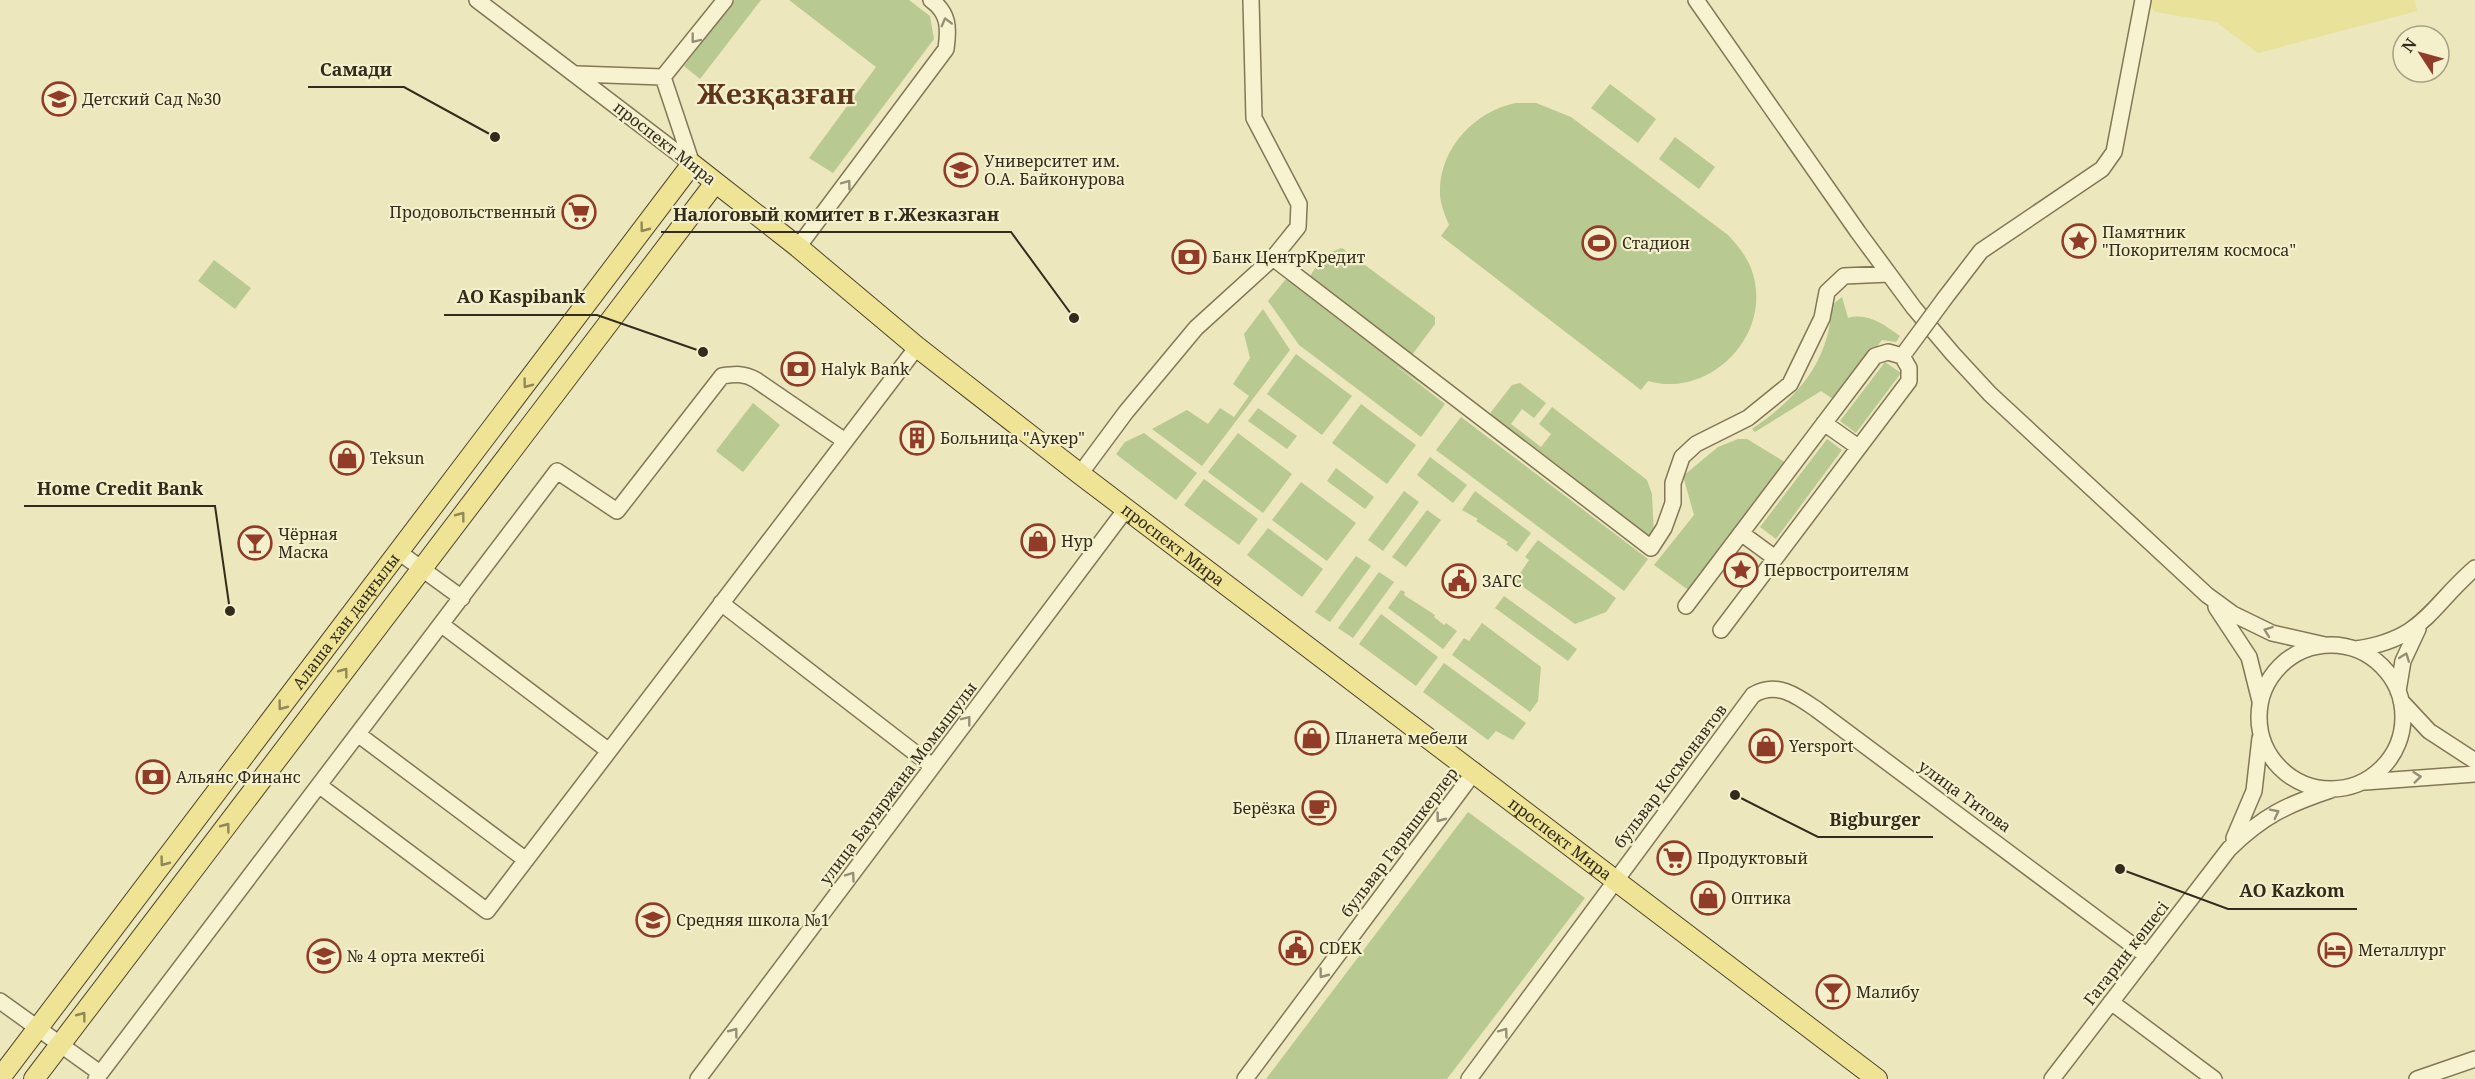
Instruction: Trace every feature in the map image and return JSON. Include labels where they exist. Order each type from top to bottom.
[{"type":"main road","name":"проспект Мира","points":[[692,164],[798,247],[917,347],[1080,474],[1877,1079]]},
{"type":"main road","name":"Алаша хан даңғылы","points":[[0,1078],[400,553],[692,164]]},
{"type":"main road","name":"Алаша хан даңғылы","points":[[34,1079],[716,183]]},
{"type":"street","name":"проспект Мира","points":[[477,0],[577,74],[692,164]]},
{"type":"street","points":[[663,77],[725,0]]},
{"type":"street","points":[[798,247],[946,49],[950,28],[941,7],[931,0]]},
{"type":"street","points":[[1080,474],[1126,412],[1196,328],[1273,258],[1298,227],[1299,204],[1254,118],[1251,0]]},
{"type":"street","points":[[1696,0],[1914,308],[1990,394],[2207,595],[2233,614],[2272,633],[2325,645],[2356,649],[2392,642],[2419,627],[2475,568]]},
{"type":"street","points":[[1904,353],[1981,251],[2102,169],[2114,153],[2144,0]]},
{"type":"street","points":[[577,74],[663,77]]},
{"type":"street","points":[[663,77],[692,164]]},
{"type":"street","points":[[1273,258],[1651,548],[1664,528],[1673,503],[1672,483],[1682,457],[1696,444],[1748,418],[1790,384],[1822,318],[1827,292],[1844,276],[1888,274]]},
{"type":"street","points":[[320,786],[487,911],[917,347]]},
{"type":"street","points":[[1686,606],[1875,356],[1888,352],[1904,353]]},
{"type":"street","points":[[1721,630],[1909,381],[1909,368],[1904,353]]},
{"type":"street","points":[[0,1001],[98,1076],[557,471],[617,511],[722,376],[740,374],[756,380],[845,441]]},
{"type":"street","points":[[1824,423],[1858,447]]},
{"type":"street","name":"улица Бауыржана Момышулы","points":[[698,1079],[1126,509]]},
{"type":"street","points":[[1742,533],[1775,558]]},
{"type":"street","points":[[400,553],[462,598]]},
{"type":"street","points":[[2207,595],[2240,640],[2249,657],[2260,703],[2260,730],[2254,791],[2245,817],[2229,849]]},
{"type":"street","points":[[721,603],[932,766]]},
{"type":"street","points":[[442,625],[609,751]]},
{"type":"street","points":[[2359,783],[2381,769],[2396,748],[2403,723],[2400,696],[2403,661],[2419,627]]},
{"type":"street","points":[[2260,703],[2272,675],[2283,663],[2309,648],[2325,645]]},
{"type":"street","points":[[2356,649],[2384,668],[2400,696],[2429,731],[2475,760]]},
{"type":"street","name":"улица Титова","points":[[1753,695],[1763,689],[1773,688],[1784,690],[1810,705],[2010,851],[2147,956]]},
{"type":"street","name":"бульвар Космонавтов","points":[[1616,880],[1753,695]]},
{"type":"street","points":[[2260,730],[2271,757],[2293,778],[2321,788],[2337,788]]},
{"type":"street","points":[[358,735],[526,860]]},
{"type":"street","name":"бульвар Гарышкерлер","points":[[1245,1079],[1474,771]]},
{"type":"street","points":[[2229,849],[2255,824],[2303,800],[2337,788],[2359,783],[2427,776],[2475,774]]},
{"type":"street","name":"Гагарин көшесі","points":[[2052,1079],[2229,849]]},
{"type":"street","points":[[1469,1079],[1616,880]]},
{"type":"street","points":[[2111,1002],[2214,1079]]},
{"type":"street","points":[[2417,1079],[2475,1059]]},
{"type":"green space","points":[[735,0],[761,0],[700,79],[684,66]]},
{"type":"green space","points":[[789,0],[909,0],[930,16],[934,39],[833,173],[809,158],[876,67]]},
{"type":"green space","points":[[1610,84],[1656,119],[1638,143],[1591,108]]},
{"type":"green space","points":[[1516,103],[1536,103],[1571,117],[1728,235],[1749,263],[1754,276],[1756,305],[1751,326],[1741,344],[1727,360],[1710,373],[1691,381],[1670,384],[1648,381],[1641,390],[1441,236],[1449,225],[1440,195],[1441,178],[1452,148],[1473,123],[1501,107]]},
{"type":"green space","points":[[1675,137],[1715,167],[1699,189],[1659,159]]},
{"type":"green space","points":[[1342,248],[1435,317],[1435,324],[1412,355],[1309,278],[1323,255]]},
{"type":"green space","points":[[214,260],[251,288],[235,309],[198,281]]},
{"type":"green space","points":[[1292,279],[1446,399],[1445,401],[1392,363],[1445,404],[1421,437],[1299,345],[1268,301],[1285,280]]},
{"type":"green space","points":[[1842,297],[1848,318],[1869,318],[1900,336],[1896,342],[1882,340],[1836,401],[1821,391],[1755,432],[1752,429],[1783,405],[1808,377],[1825,344],[1832,305]]},
{"type":"green space","points":[[1263,309],[1290,350],[1202,466],[1152,429],[1187,410],[1208,424],[1220,408],[1234,417],[1249,396],[1233,384],[1250,358],[1244,334]]},
{"type":"green space","points":[[1296,354],[1352,396],[1322,435],[1267,394]]},
{"type":"green space","points":[[1885,362],[1901,373],[1856,433],[1840,421]]},
{"type":"green space","points":[[1520,383],[1546,403],[1534,418],[1522,409],[1511,424],[1541,447],[1551,434],[1539,424],[1552,407],[1647,480],[1652,494],[1654,536],[1652,539],[1491,416],[1491,412],[1512,385]]},
{"type":"green space","points":[[753,403],[780,425],[743,472],[716,451]]},
{"type":"green space","points":[[1361,404],[1416,445],[1387,484],[1332,443]]},
{"type":"green space","points":[[1258,408],[1297,436],[1287,449],[1248,421]]},
{"type":"green space","points":[[1461,417],[1648,559],[1624,591],[1436,450]]},
{"type":"green space","points":[[1144,433],[1197,473],[1176,500],[1116,454],[1125,442]]},
{"type":"green space","points":[[1238,433],[1292,474],[1263,513],[1208,472]]},
{"type":"green space","points":[[1738,439],[1747,439],[1788,464],[1691,592],[1654,565],[1694,515],[1683,476],[1718,447]]},
{"type":"green space","points":[[1827,439],[1842,450],[1776,539],[1760,527]]},
{"type":"green space","points":[[1430,457],[1467,485],[1453,503],[1417,475]]},
{"type":"green space","points":[[1336,468],[1374,497],[1365,509],[1327,481]]},
{"type":"green space","points":[[1204,479],[1258,519],[1239,545],[1184,505]]},
{"type":"green space","points":[[1301,482],[1356,523],[1327,561],[1272,520]]},
{"type":"green space","points":[[1404,491],[1419,502],[1383,551],[1368,540]]},
{"type":"green space","points":[[1475,491],[1531,533],[1517,552],[1506,544],[1508,542],[1476,521],[1478,519],[1462,510]]},
{"type":"green space","points":[[1427,510],[1441,520],[1406,567],[1392,557]]},
{"type":"green space","points":[[1268,528],[1323,569],[1302,597],[1247,555]]},
{"type":"green space","points":[[1538,540],[1616,598],[1606,612],[1575,624],[1515,581],[1529,560],[1525,557]]},
{"type":"green space","points":[[1356,556],[1371,566],[1330,622],[1315,612]]},
{"type":"green space","points":[[1379,572],[1394,582],[1353,638],[1338,628]]},
{"type":"green space","points":[[1401,590],[1405,592],[1404,595],[1435,615],[1434,617],[1444,625],[1446,623],[1457,631],[1443,649],[1388,608]]},
{"type":"green space","points":[[1504,596],[1577,649],[1568,661],[1495,608]]},
{"type":"green space","points":[[1381,614],[1438,657],[1416,686],[1359,644]]},
{"type":"green space","points":[[1482,623],[1541,667],[1538,701],[1530,712],[1452,655],[1464,638],[1469,641]]},
{"type":"green space","points":[[1444,663],[1526,723],[1513,740],[1496,731],[1488,740],[1423,692]]},
{"type":"green space","points":[[1468,812],[1585,898],[1447,1079],[1266,1079]]},
{"type":"sand","points":[[2146,0],[2415,0],[2417,11],[2258,53],[2216,22],[2155,12]]},
{"type":"place","name":"Детский Сад №30","points":[[59,99]]},
{"type":"place","name":"Самади","points":[[495,137]]},
{"type":"place","name":"Университет им. О.А. Байконурова","points":[[961,170]]},
{"type":"place","name":"Продовольственный","points":[[579,212]]},
{"type":"place","name":"Памятник \"Покорителям космоса\"","points":[[2079,241]]},
{"type":"place","name":"Стадион","points":[[1599,243]]},
{"type":"place","name":"Банк ЦентрКредит","points":[[1189,257]]},
{"type":"place","name":"Налоговый комитет в г.Жезказган","points":[[1074,318]]},
{"type":"place","name":"AO Kaspibank","points":[[703,352]]},
{"type":"place","name":"Halyk Bank","points":[[798,369]]},
{"type":"place","name":"Больница \"Аукер\"","points":[[917,438]]},
{"type":"place","name":"Teksun","points":[[347,458]]},
{"type":"place","name":"Нур","points":[[1038,541]]},
{"type":"place","name":"Чёрная Маска","points":[[255,543]]},
{"type":"place","name":"Первостроителям","points":[[1741,570]]},
{"type":"place","name":"ЗАГС","points":[[1459,581]]},
{"type":"place","name":"Home Credit Bank","points":[[230,611]]},
{"type":"place","name":"Планета мебели","points":[[1312,738]]},
{"type":"place","name":"Yersport","points":[[1766,746]]},
{"type":"place","name":"Альянс Финанс","points":[[153,777]]},
{"type":"place","name":"Bigburger","points":[[1735,795]]},
{"type":"place","name":"Берёзка","points":[[1319,808]]},
{"type":"place","name":"Продуктовый","points":[[1674,858]]},
{"type":"place","name":"AO Kazkom","points":[[2120,869]]},
{"type":"place","name":"Оптика","points":[[1708,898]]},
{"type":"place","name":"Средняя школа №1","points":[[653,920]]},
{"type":"place","name":"CDEK","points":[[1296,948]]},
{"type":"place","name":"Металлург","points":[[2335,950]]},
{"type":"place","name":"№ 4 орта мектебі","points":[[324,956]]},
{"type":"place","name":"Малибу","points":[[1833,992]]},
{"type":"district","name":"Жезқазған","points":[[776,94]]}]
